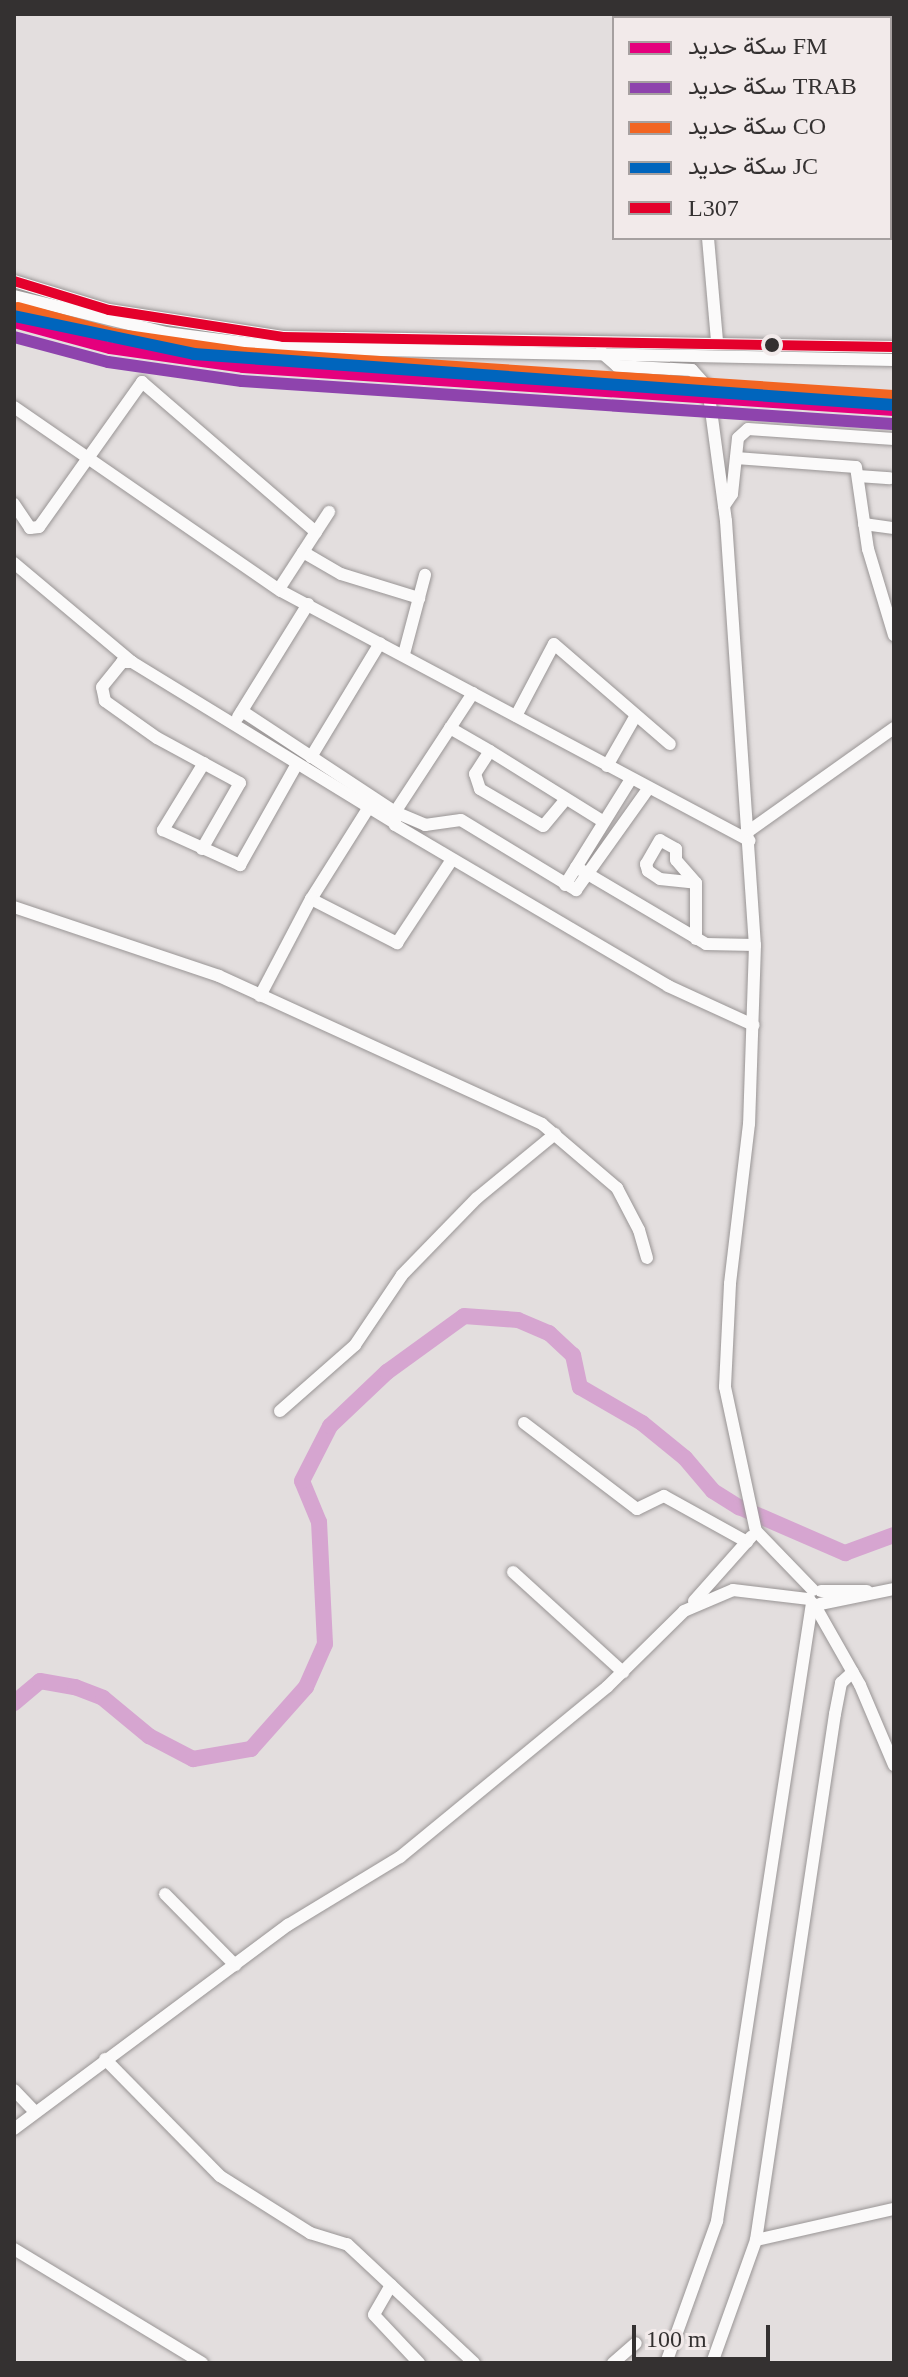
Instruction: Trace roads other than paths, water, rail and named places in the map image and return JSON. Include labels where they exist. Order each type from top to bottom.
[{"type":"street","points":[[708,240],[717,341]]},
{"type":"street","points":[[14,281],[109,310],[283,337],[717,341],[894,347]]},
{"type":"street","points":[[14,296],[104,321],[259,346],[894,360]]},
{"type":"street","points":[[601,352],[617,366],[688,370],[704,378],[724,506],[750,836],[755,945],[749,1124],[724,1370],[730,1419],[751,1495],[756,1531],[815,1599],[853,1672],[894,1765]]},
{"type":"street","points":[[14,504],[30,528],[39,527],[142,382],[316,532]]},
{"type":"street","points":[[14,407],[279,589],[404,654],[648,789],[750,836]]},
{"type":"street","points":[[724,506],[732,494],[738,438],[748,429],[894,439]]},
{"type":"street","points":[[736,458],[849,463],[858,476],[864,524],[894,635]]},
{"type":"street","points":[[858,476],[893,480]]},
{"type":"street","points":[[279,589],[329,512]]},
{"type":"street","points":[[864,524],[894,528]]},
{"type":"street","points":[[303,552],[341,574],[419,598]]},
{"type":"street","points":[[14,563],[132,662],[233,726],[394,817],[451,861],[706,1007],[753,1025]]},
{"type":"street","points":[[404,654],[425,575]]},
{"type":"street","points":[[233,726],[308,604]]},
{"type":"street","points":[[311,757],[380,643]]},
{"type":"street","points":[[516,716],[554,644],[635,717],[670,744]]},
{"type":"street","points":[[132,662],[117,664],[102,687],[105,701],[157,738],[240,783],[202,849]]},
{"type":"street","points":[[394,817],[473,693]]},
{"type":"street","points":[[242,711],[311,757],[366,801]]},
{"type":"street","points":[[607,766],[635,717]]},
{"type":"street","points":[[450,728],[604,822]]},
{"type":"street","points":[[750,836],[894,728]]},
{"type":"street","points":[[490,751],[475,774],[480,789],[543,826],[566,799]]},
{"type":"street","points":[[204,763],[163,830],[235,864],[244,862],[297,764]]},
{"type":"street","points":[[565,885],[631,779]]},
{"type":"street","points":[[394,817],[425,825],[461,820],[565,885],[579,890],[648,789]]},
{"type":"street","points":[[260,996],[366,801]]},
{"type":"street","points":[[311,899],[397,943],[451,861]]},
{"type":"street","points":[[576,867],[696,939],[715,946],[755,945]]},
{"type":"street","points":[[696,883],[696,939]]},
{"type":"street","points":[[14,907],[219,976],[514,1109],[555,1134],[617,1188],[635,1220],[647,1258]]},
{"type":"street","points":[[280,1411],[355,1345],[402,1275],[477,1198],[555,1134]]},
{"type":"street","points":[[524,1423],[637,1509],[664,1496],[747,1542]]},
{"type":"street","points":[[14,2129],[300,1917],[400,1857],[623,1672],[684,1611],[756,1531]]},
{"type":"street","points":[[513,1572],[623,1672]]},
{"type":"street","points":[[684,1611],[733,1590],[815,1599],[888,1591]]},
{"type":"street","points":[[666,2363],[717,2221],[815,1599]]},
{"type":"street","points":[[712,2363],[756,2240],[835,1714],[841,1683],[853,1672]]},
{"type":"street","points":[[165,1894],[235,1965]]},
{"type":"street","points":[[105,2059],[220,2176],[310,2233],[347,2244],[474,2363]]},
{"type":"street","points":[[14,2090],[35,2112]]},
{"type":"street","points":[[756,2240],[894,2209]]},
{"type":"street","points":[[14,2249],[202,2363]]},
{"type":"street","points":[[391,2285],[374,2315],[419,2363]]},
{"type":"street","points":[[613,2363],[636,2343]]},
{"type":"waterway","points":[[14,1703],[40,1681],[75,1687],[103,1698],[149,1736],[193,1759],[251,1749],[306,1687],[325,1644],[319,1522],[302,1481],[330,1426],[387,1372],[464,1316],[518,1320],[549,1333],[573,1355],[580,1387],[642,1423],[685,1458],[713,1491],[739,1507],[845,1553],[894,1535]]},
{"type":"rail line","name":"CO","points":[[18,308],[113,334],[244,353],[894,396]]},
{"type":"rail line","name":"JC","points":[[14,316],[194,354],[894,405]]},
{"type":"rail line","name":"FM","points":[[14,322],[110,348],[243,367],[894,410]]},
{"type":"rail line","name":"TRAB","points":[[14,337],[108,362],[242,381],[893,424]]}]
